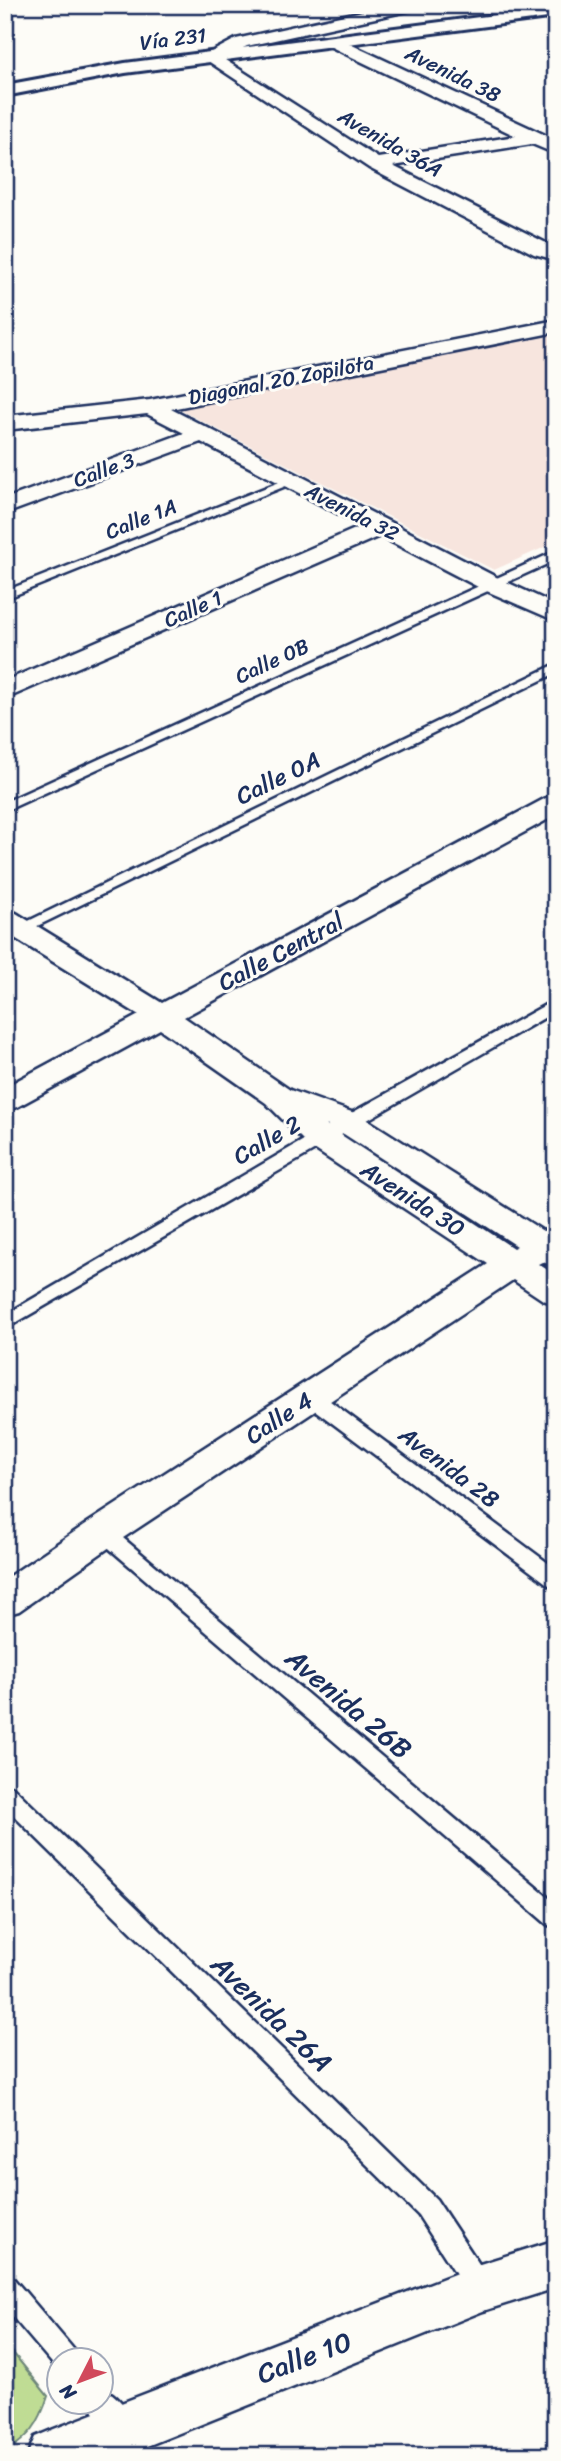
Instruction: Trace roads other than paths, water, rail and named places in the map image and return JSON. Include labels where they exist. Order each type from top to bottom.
[{"type":"main road","name":"Vía 231","points":[[5,91],[125,68],[556,12]]},
{"type":"street","points":[[210,57],[242,42],[412,5]]},
{"type":"street","name":"Avenida 38","points":[[331,41],[556,149]]},
{"type":"street","name":"Avenida 36A","points":[[210,57],[375,164],[541,250],[556,254]]},
{"type":"street","points":[[375,164],[556,135]]},
{"type":"street","name":"Diagonal 20 Zopilota","points":[[5,423],[150,407],[556,326]]},
{"type":"street","name":"Avenida 32","points":[[150,407],[491,584],[556,614]]},
{"type":"street","name":"Calle 3","points":[[5,507],[203,434]]},
{"type":"street","name":"Calle 1","points":[[5,691],[381,527]]},
{"type":"street","name":"Calle Central","points":[[5,1100],[556,804]]},
{"type":"street","name":"Avenida 30","points":[[13,924],[162,1016],[278,1096],[542,1251],[556,1292]]},
{"type":"street","name":"Calle 4","points":[[5,1601],[103,1532],[542,1251]]},
{"type":"street","name":"Calle 10","points":[[116,2413],[556,2264]]},
{"type":"street","name":"Calle 10","points":[[54,2456],[110,2416]]},
{"type":"lane","points":[[5,431],[35,420]]},
{"type":"lane","name":"Calle 1A","points":[[5,594],[292,480]]},
{"type":"lane","name":"Calle 0B","points":[[5,807],[556,555]]},
{"type":"lane","name":"Calle 0A","points":[[13,924],[556,668]]},
{"type":"lane","name":"Calle 2","points":[[5,1323],[334,1130],[556,1004]]},
{"type":"lane","name":"Avenida 28","points":[[311,1397],[556,1580]]},
{"type":"lane","name":"Avenida 26B","points":[[103,1532],[556,1918]]},
{"type":"lane","name":"Avenida 26A","points":[[5,1793],[427,2207],[480,2288]]},
{"type":"lane","points":[[5,2288],[54,2346]]}]
